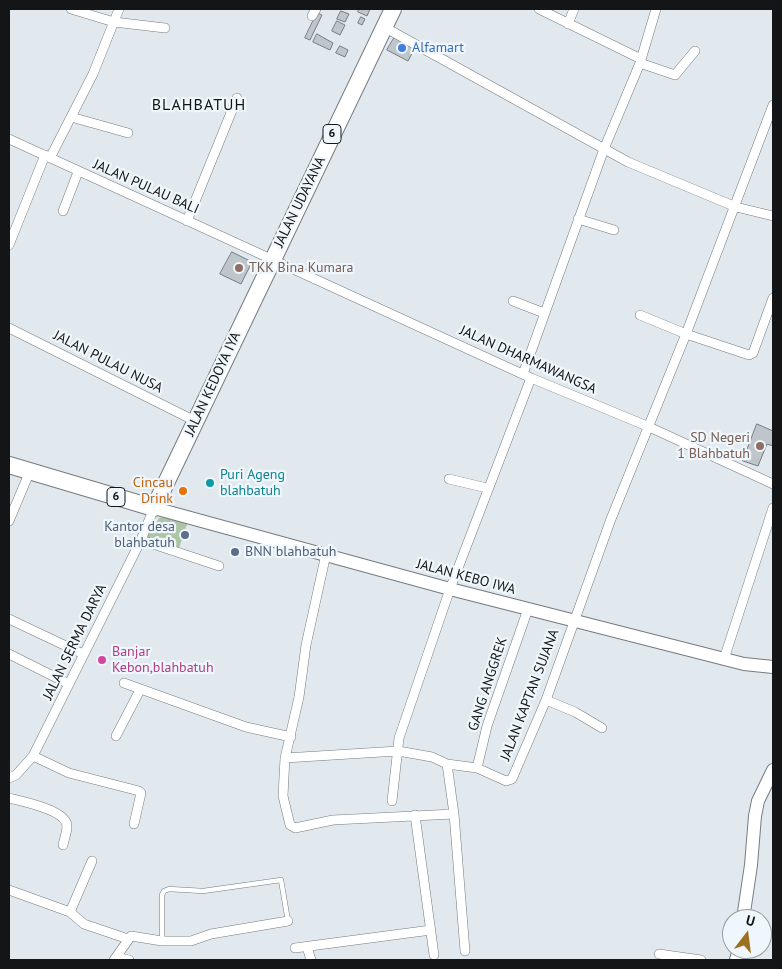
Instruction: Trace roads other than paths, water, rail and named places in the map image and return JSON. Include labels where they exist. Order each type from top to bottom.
[{"type":"highway","name":"JALAN UDAYANA","points":[[272,260],[393,9]]},
{"type":"highway","name":"JALAN KEDOYA IYA","points":[[154,508],[272,260]]},
{"type":"highway","name":"6","points":[[9,465],[154,508]]},
{"type":"main road","name":"JALAN KEBO IWA","points":[[154,508],[450,589],[724,659],[770,667]]},
{"type":"main road","points":[[745,909],[752,864],[758,800],[773,770]]},
{"type":"street","points":[[71,9],[114,22],[165,28]]},
{"type":"street","points":[[9,245],[48,157],[93,74],[119,9]]},
{"type":"street","points":[[539,9],[640,61],[675,75],[695,52]]},
{"type":"street","points":[[568,24],[574,9]]},
{"type":"street","points":[[392,802],[398,747],[450,589],[527,376],[544,313],[604,149],[640,61],[656,9]]},
{"type":"street","points":[[384,27],[604,149],[666,179],[736,206],[773,216]]},
{"type":"street","points":[[187,221],[237,98]]},
{"type":"street","name":"JALAN KAPTAN SUJANA","points":[[476,768],[506,780],[512,779],[546,700],[647,426],[686,334],[773,105]]},
{"type":"street","points":[[71,117],[128,133]]},
{"type":"street","name":"JALAN PULAU BALI","points":[[9,139],[272,260]]},
{"type":"street","points":[[63,211],[78,172]]},
{"type":"street","points":[[578,219],[614,230]]},
{"type":"street","name":"JALAN DHARMAWANGSA","points":[[272,260],[527,376],[647,426],[773,484]]},
{"type":"street","points":[[640,315],[748,356],[753,353],[773,298]]},
{"type":"street","points":[[514,301],[544,313]]},
{"type":"street","name":"JALAN PULAU NUSA","points":[[9,328],[195,422]]},
{"type":"street","points":[[9,521],[30,471]]},
{"type":"street","points":[[449,479],[487,488]]},
{"type":"street","name":"JALAN SERMA DARYA","points":[[9,778],[16,775],[33,756],[141,540],[154,508]]},
{"type":"street","points":[[724,659],[773,508]]},
{"type":"street","points":[[141,540],[219,566]]},
{"type":"street","points":[[326,554],[306,645],[291,737],[285,758],[283,796],[292,827],[333,820],[454,814]]},
{"type":"street","name":"GANG ANGGREK","points":[[476,768],[487,726],[528,609]]},
{"type":"street","points":[[9,619],[83,654]]},
{"type":"street","points":[[9,654],[69,684]]},
{"type":"street","points":[[124,683],[246,727],[291,737]]},
{"type":"street","points":[[116,736],[140,690]]},
{"type":"street","points":[[546,700],[575,712],[602,728]]},
{"type":"street","points":[[285,758],[398,747],[432,757],[447,764],[476,768]]},
{"type":"street","points":[[33,756],[69,774],[139,791],[140,795],[134,824]]},
{"type":"street","points":[[447,764],[454,814],[465,951]]},
{"type":"street","points":[[9,798],[59,815],[66,822],[67,827],[63,845]]},
{"type":"street","points":[[416,815],[434,955]]},
{"type":"street","points":[[70,912],[92,861]]},
{"type":"street","points":[[9,890],[70,912],[81,923],[128,939]]},
{"type":"street","points":[[129,960],[115,959],[128,939],[133,936],[162,941],[191,941],[211,934],[288,921]]},
{"type":"street","points":[[295,948],[431,930]]},
{"type":"street","points":[[307,947],[310,960]]},
{"type":"street","points":[[659,954],[702,960]]},
{"type":"lane","points":[[162,941],[162,895],[164,891],[169,889],[203,891],[282,880],[288,921]]},
{"type":"place","name":"Alfamart","points":[[402,48]]},
{"type":"place","name":"TKK Bina Kumara","points":[[239,268]]},
{"type":"place","name":"SD Negeri 1 Blahbatuh","points":[[760,446]]},
{"type":"place","name":"Puri Ageng blahbatuh","points":[[210,483]]},
{"type":"place","name":"Cincau Drink","points":[[183,491]]},
{"type":"place","name":"Kantor desa blahbatuh","points":[[185,535]]},
{"type":"place","name":"BNN blahbatuh","points":[[235,552]]},
{"type":"place","name":"Banjar Kebon,blahbatuh","points":[[102,660]]},
{"type":"district","name":"BLAHBATUH","points":[[199,105]]}]
